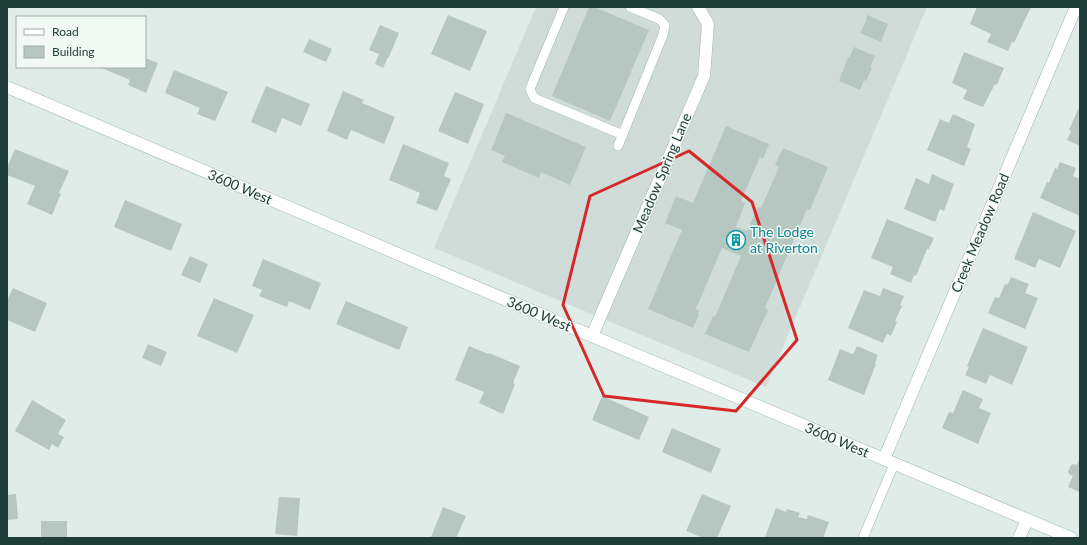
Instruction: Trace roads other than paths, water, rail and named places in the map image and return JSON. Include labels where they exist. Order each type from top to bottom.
[{"type":"main road","name":"Meadow Spring Lane","points":[[592,336],[704,76],[708,24],[698,7]]},
{"type":"main road","name":"Creek Meadow Road","points":[[889,461],[1076,7]]},
{"type":"main road","name":"3600 West","points":[[7,87],[1071,538]]},
{"type":"main road","points":[[1019,538],[1027,520]]},
{"type":"lane","points":[[564,7],[530,90],[534,98],[622,135]]},
{"type":"lane","points":[[618,146],[666,25],[659,19],[630,7]]},
{"type":"lane","points":[[863,538],[889,461]]},
{"type":"place","name":"The Lodge at Riverton","points":[[736,240]]}]
